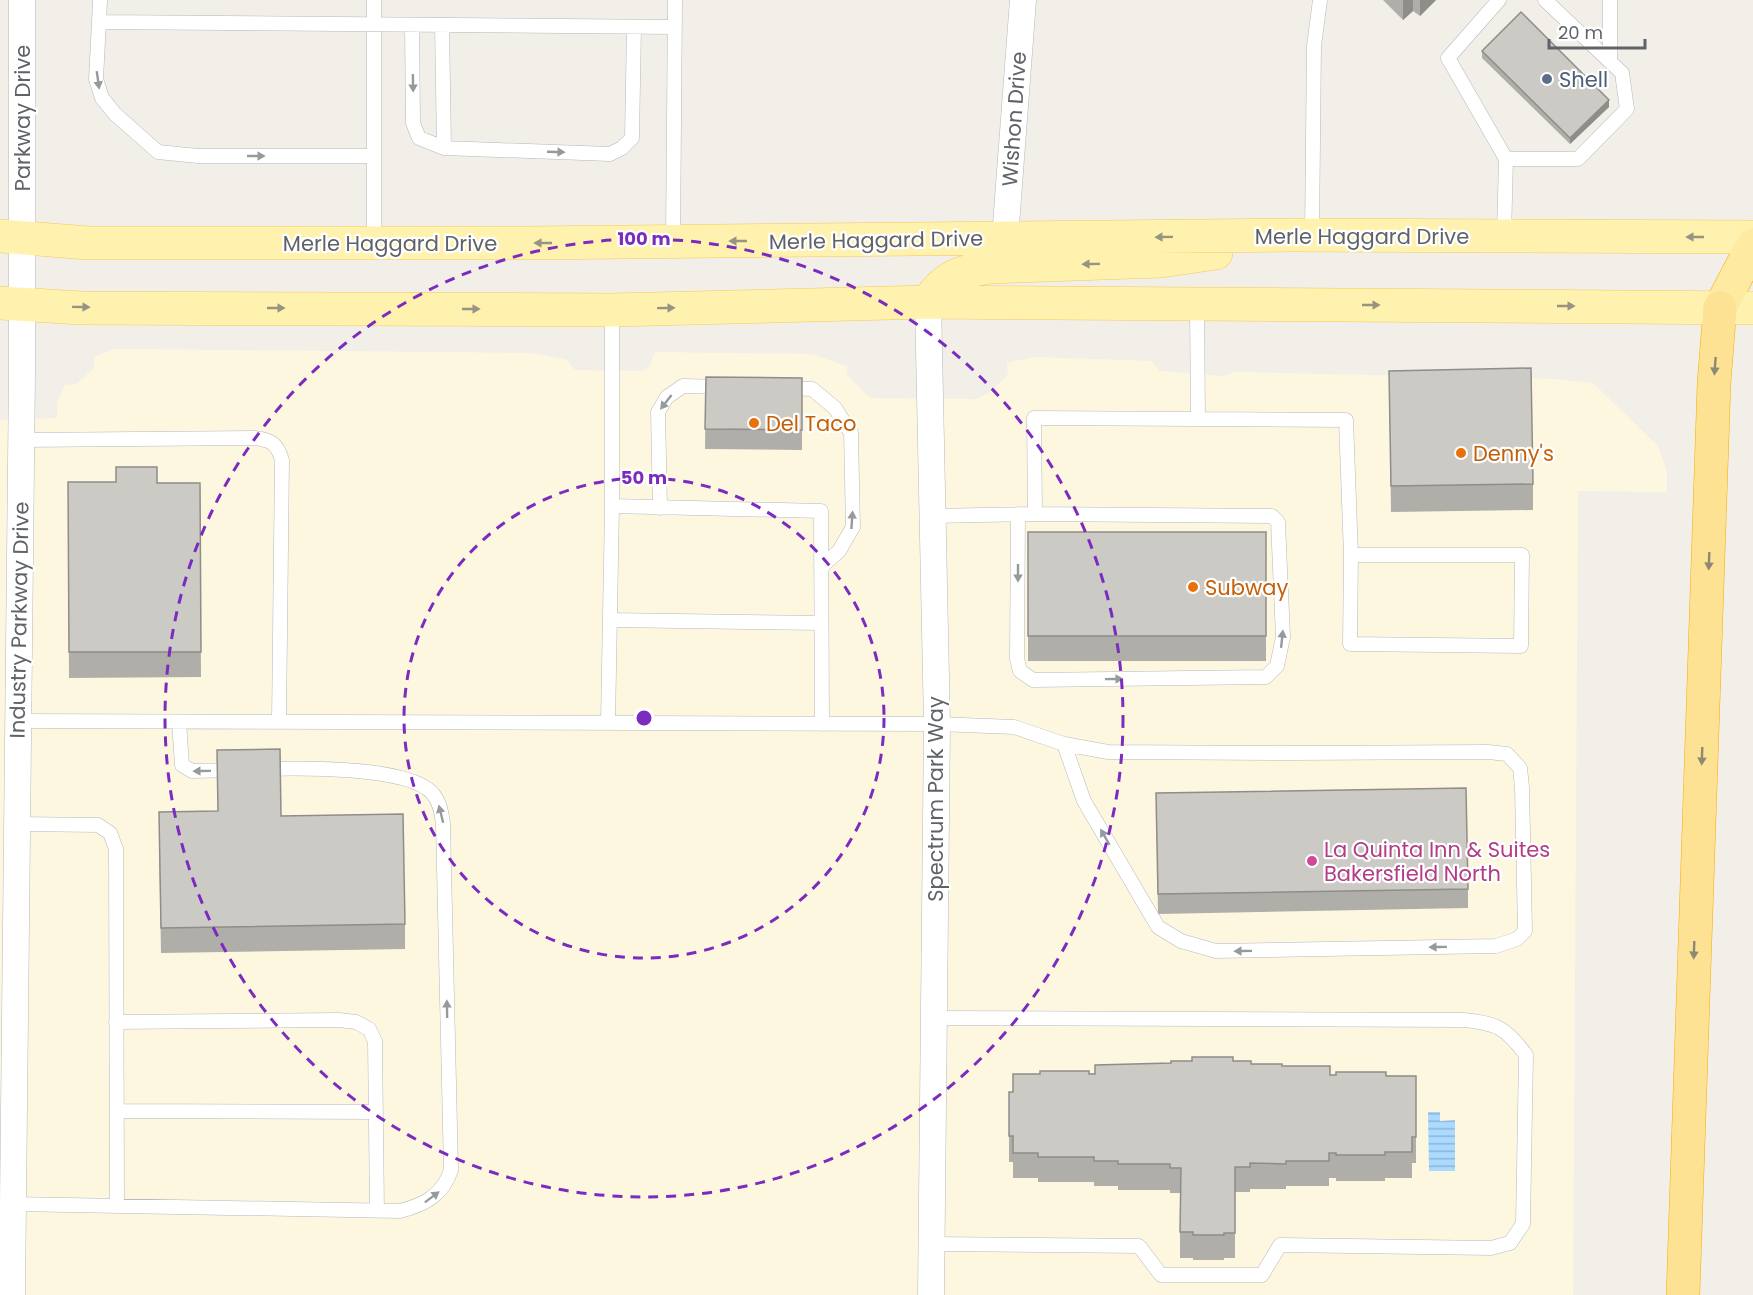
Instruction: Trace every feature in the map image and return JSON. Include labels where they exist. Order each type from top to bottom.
[{"type":"highway","points":[[1683,1295],[1714,382],[1720,308],[1753,245]]},
{"type":"main road","name":"Merle Haggard Drive","points":[[12,236],[88,243],[673,242],[1303,235],[1753,237]]},
{"type":"main road","points":[[928,302],[937,287],[949,278],[968,270],[989,267],[1161,261],[1212,254],[1303,235]]},
{"type":"main road","points":[[11,304],[81,308],[612,310],[928,302],[1753,308]]},
{"type":"street","name":"Parkway Drive","points":[[11,304],[22,0]]},
{"type":"street","name":"Wishon Drive","points":[[1005,238],[1023,0]]},
{"type":"street","name":"Spectrum Park Way","points":[[928,302],[936,724],[931,1295]]},
{"type":"street","name":"Industry Parkway Drive","points":[[11,304],[21,440],[12,716],[17,824],[12,1295]]},
{"type":"lane","points":[[100,0],[96,80],[102,98],[115,114],[158,152],[198,156],[374,156]]},
{"type":"lane","points":[[374,0],[374,242]]},
{"type":"lane","points":[[673,242],[675,0]]},
{"type":"lane","points":[[1303,235],[1314,46],[1320,0]]},
{"type":"lane","points":[[1499,0],[1448,58],[1506,159],[1504,236]]},
{"type":"lane","points":[[1506,159],[1578,159],[1627,109],[1622,73],[1545,0]]},
{"type":"lane","points":[[1610,0],[1610,61]]},
{"type":"lane","points":[[99,22],[675,27]]},
{"type":"lane","points":[[412,25],[413,123],[419,138],[444,148],[610,154],[622,148],[632,138],[634,27]]},
{"type":"lane","points":[[442,25],[444,148]]},
{"type":"lane","points":[[1197,304],[1198,419]]},
{"type":"lane","points":[[608,723],[612,506],[612,310]]},
{"type":"lane","points":[[660,508],[658,412],[667,398],[683,386],[742,387]]},
{"type":"lane","points":[[777,388],[812,389],[835,408],[851,433],[853,527],[839,551],[821,567]]},
{"type":"lane","points":[[1035,514],[1034,418],[1346,420],[1351,555],[1350,644],[1521,646],[1522,555],[1351,555]]},
{"type":"lane","points":[[21,440],[254,438],[269,440],[277,445],[282,460],[279,722]]},
{"type":"lane","points":[[612,506],[821,511],[822,724]]},
{"type":"lane","points":[[933,516],[1018,514],[1272,516],[1278,522],[1283,637],[1277,666],[1266,677],[1033,680],[1020,671],[1017,659],[1018,514]]},
{"type":"lane","points":[[610,620],[821,623]]},
{"type":"lane","points":[[12,716],[179,722],[936,724],[1014,727],[1064,744],[1108,752],[1488,752],[1507,754],[1520,768],[1522,787],[1525,931],[1517,939],[1496,946],[1216,951],[1181,941],[1158,927],[1084,801],[1064,744]]},
{"type":"lane","points":[[13,1204],[399,1210],[415,1207],[434,1198],[447,1183],[451,1170],[443,824],[441,810],[434,794],[423,785],[365,772],[306,768],[188,770],[182,765],[179,722]]},
{"type":"lane","points":[[17,824],[98,825],[110,834],[116,849],[117,1206]]},
{"type":"lane","points":[[932,1244],[1139,1246],[1161,1275],[1262,1275],[1280,1245],[1491,1248],[1510,1243],[1523,1224],[1526,1055],[1512,1035],[1489,1022],[1464,1020],[934,1018]]},
{"type":"lane","points":[[116,1022],[339,1020],[356,1022],[369,1029],[375,1041],[377,1210]]},
{"type":"lane","points":[[117,1111],[376,1112]]},
{"type":"shaded area","points":[[115,349],[531,353],[567,360],[575,370],[643,371],[649,367],[655,352],[812,354],[847,366],[847,375],[870,398],[976,399],[987,394],[1008,375],[1007,363],[1034,357],[1151,361],[1160,371],[1222,376],[1235,372],[1553,379],[1593,383],[1658,446],[1667,472],[1667,492],[1578,491],[1573,1295],[0,1295],[0,420],[57,418],[57,402],[65,385],[76,384],[94,368],[94,357]]},
{"type":"water","points":[[1428,1112],[1440,1112],[1440,1121],[1455,1120],[1455,1171],[1429,1171]]},
{"type":"building","points":[[1521,12],[1609,100],[1570,138],[1482,51]]},
{"type":"building","name":"Denny's","points":[[1531,368],[1533,484],[1391,486],[1389,371]]},
{"type":"building","name":"Del Taco","points":[[706,377],[802,378],[802,430],[705,429]]},
{"type":"building","points":[[116,467],[157,467],[157,483],[200,483],[201,652],[69,652],[68,482],[116,482]]},
{"type":"building","points":[[1028,532],[1266,532],[1266,636],[1028,636]]},
{"type":"building","points":[[280,749],[281,816],[403,814],[405,924],[161,928],[159,812],[218,811],[217,750]]},
{"type":"building","name":"La Quinta Inn & Suites Bakersfield North","points":[[1466,788],[1468,889],[1158,894],[1156,793]]},
{"type":"building","points":[[1192,1057],[1233,1057],[1233,1061],[1251,1061],[1251,1064],[1330,1066],[1330,1075],[1336,1075],[1336,1072],[1386,1072],[1386,1076],[1416,1076],[1416,1137],[1412,1137],[1412,1152],[1385,1152],[1385,1155],[1329,1153],[1329,1161],[1286,1161],[1286,1164],[1250,1163],[1250,1167],[1235,1167],[1235,1233],[1224,1233],[1224,1235],[1193,1235],[1193,1232],[1180,1232],[1181,1168],[1170,1168],[1170,1164],[1118,1164],[1118,1161],[1094,1161],[1094,1157],[1038,1157],[1038,1153],[1013,1153],[1013,1136],[1009,1136],[1009,1092],[1013,1092],[1013,1074],[1040,1074],[1040,1071],[1089,1071],[1089,1074],[1095,1074],[1095,1065],[1171,1063],[1171,1061],[1192,1061]]},
{"type":"place","name":"Shell","points":[[1547,79]]},
{"type":"place","name":"Del Taco","points":[[754,423]]},
{"type":"place","name":"Denny's","points":[[1461,453]]},
{"type":"place","name":"Subway","points":[[1193,587]]},
{"type":"place","name":"La Quinta Inn & Suites Bakersfield North","points":[[1312,861]]}]
